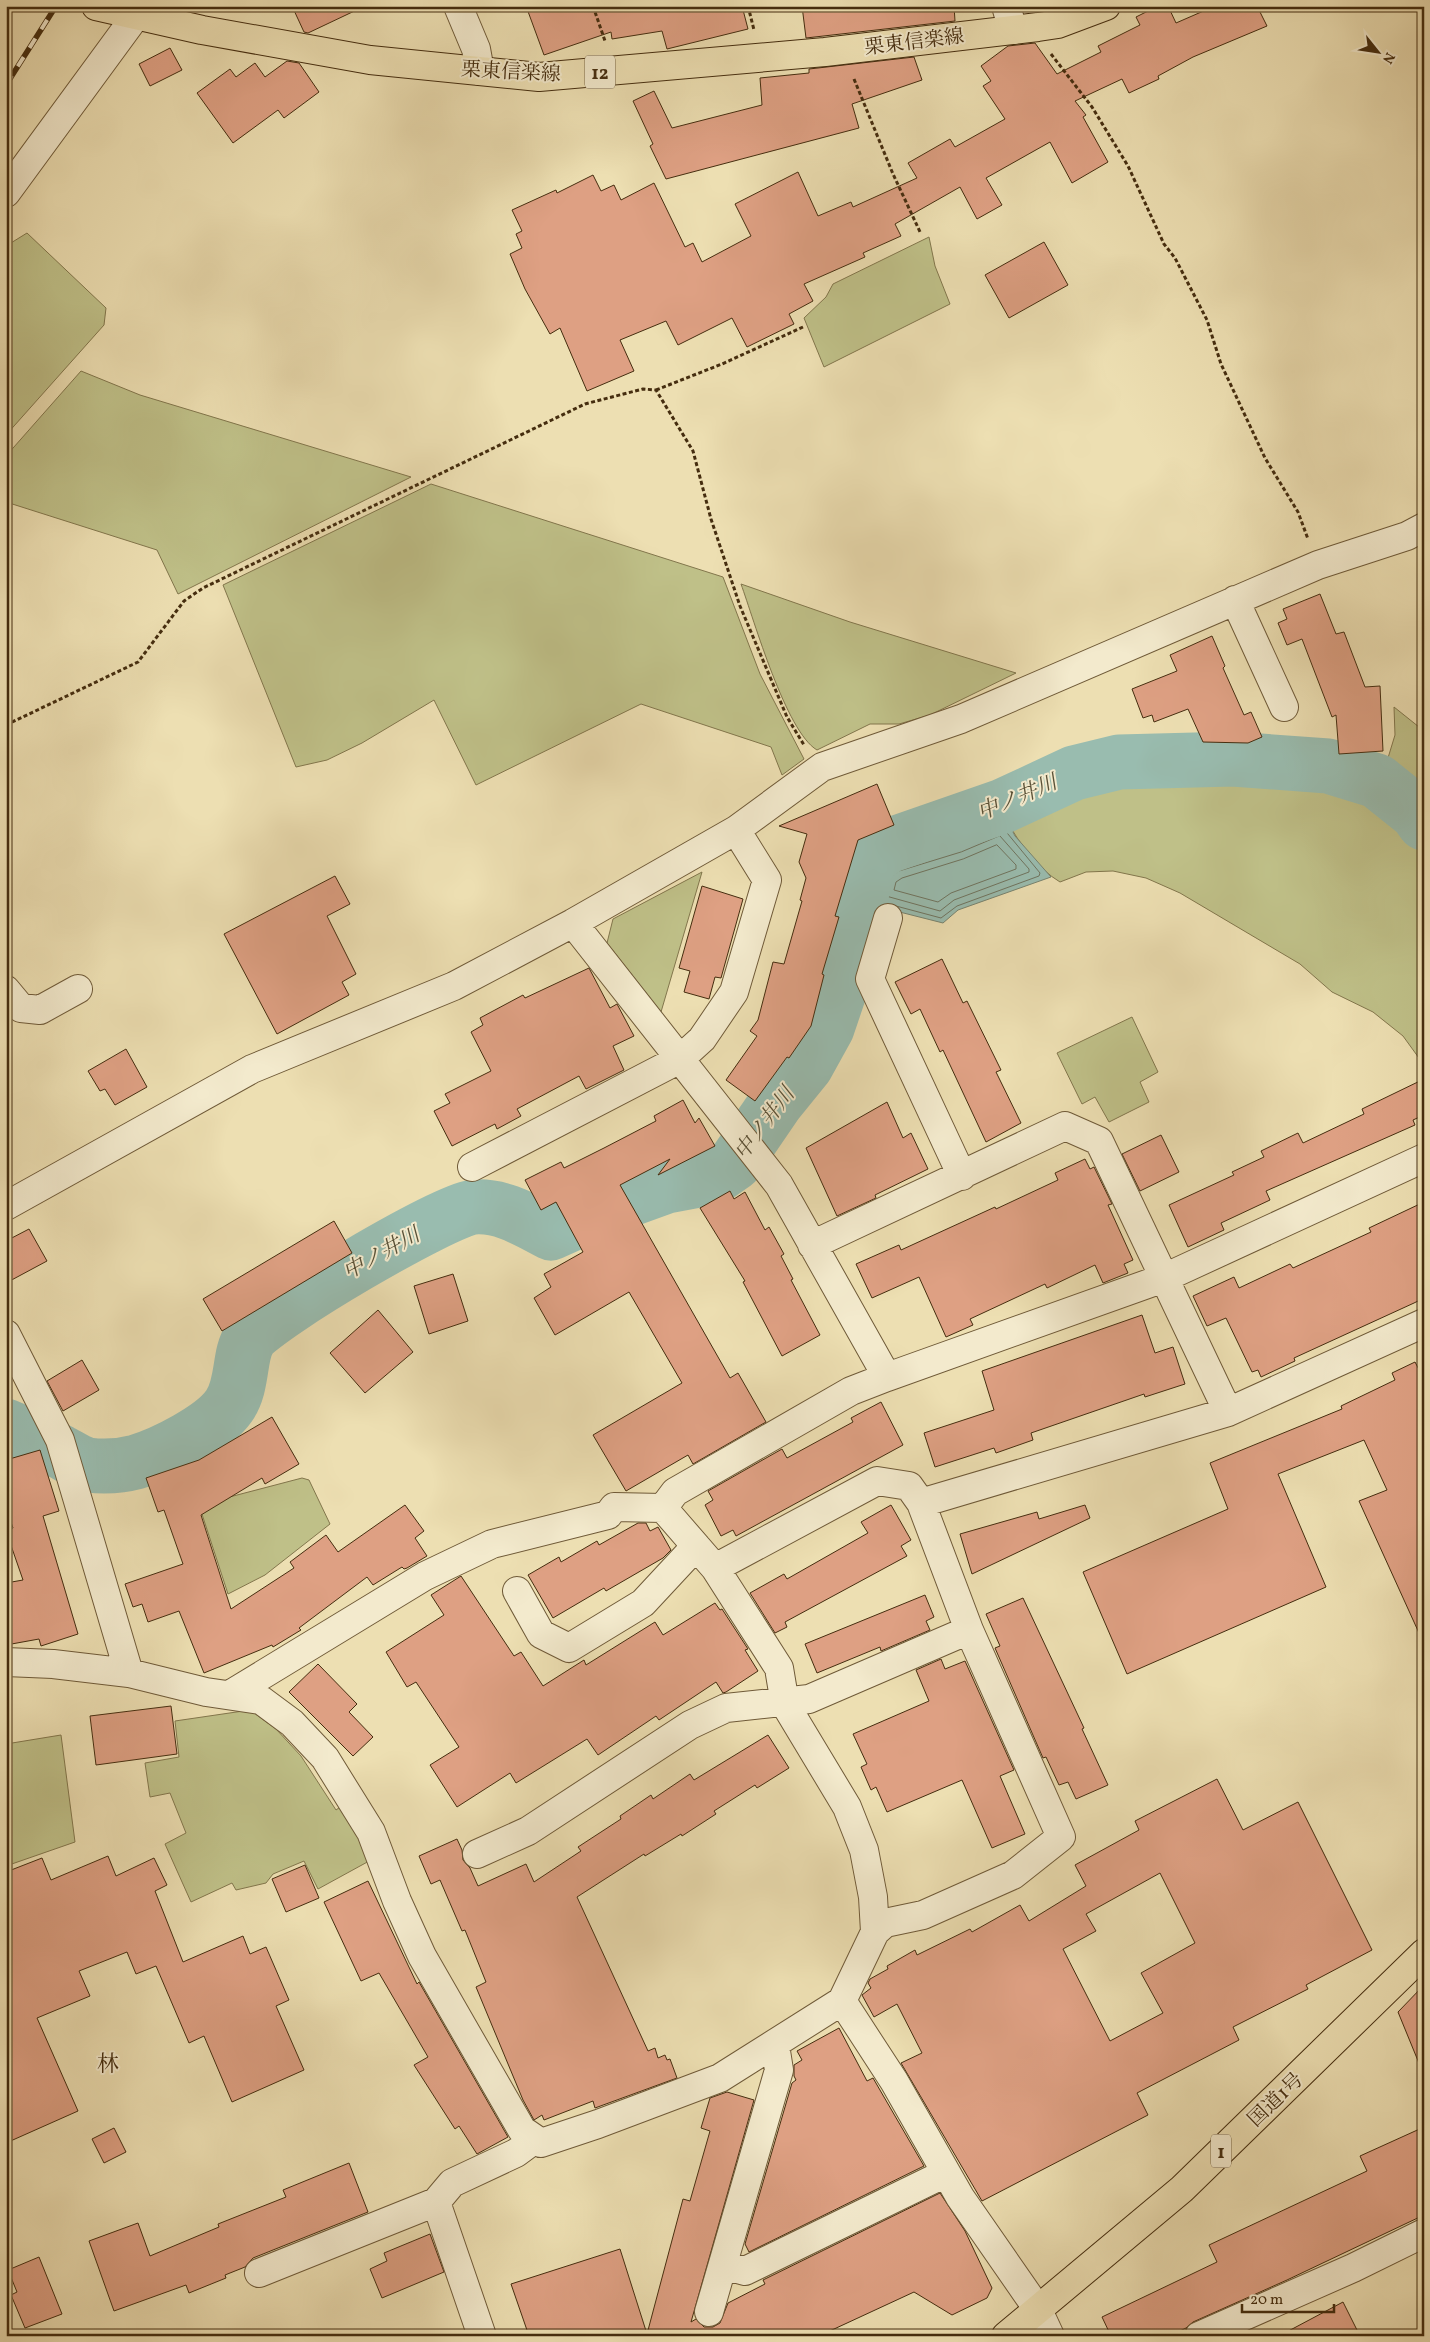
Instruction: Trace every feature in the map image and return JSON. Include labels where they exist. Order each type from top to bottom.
[{"type":"main road","name":"栗東信楽線","points":[[96,6],[138,12],[370,60],[539,77],[848,49],[1019,21],[1058,24],[1106,6]]},
{"type":"main road","name":"国道1号","points":[[1006,2336],[1037,2308],[1182,2189],[1424,1953]]},
{"type":"street","points":[[458,6],[476,49],[480,71]]},
{"type":"street","points":[[6,194],[138,12]]},
{"type":"street","points":[[6,1206],[252,1068],[454,986],[574,923],[736,830],[822,767],[962,719],[1318,565],[1407,536],[1424,527]]},
{"type":"street","points":[[1235,600],[1284,707]]},
{"type":"street","points":[[472,1166],[680,1059],[702,1039],[734,992],[767,880],[736,830]]},
{"type":"street","points":[[888,918],[870,979],[962,1176]]},
{"type":"street","points":[[574,923],[779,1185],[887,1377]]},
{"type":"street","points":[[6,990],[21,1008],[40,1010],[78,988]]},
{"type":"street","points":[[812,1245],[1065,1126],[1099,1141],[1228,1412]]},
{"type":"street","points":[[663,1508],[674,1492],[851,1391],[1164,1278],[1424,1158]]},
{"type":"street","points":[[921,1503],[1228,1412],[1424,1323]]},
{"type":"street","points":[[6,1334],[60,1440],[129,1673]]},
{"type":"street","points":[[6,1662],[53,1664],[129,1673],[206,1692],[231,1694],[261,1700],[292,1723],[325,1758],[372,1832],[397,1901],[422,1956],[522,2130],[541,2143],[598,2124],[720,2078],[775,2046],[842,2001],[874,1932],[885,1923],[923,1915],[1013,1875],[1061,1837],[969,1630],[921,1503],[909,1486],[878,1481],[715,1568]]},
{"type":"street","points":[[231,1694],[425,1576],[492,1544],[608,1515],[614,1507],[663,1508],[715,1568],[779,1668],[785,1704],[847,1807],[864,1850],[873,1897],[874,1932]]},
{"type":"street","points":[[517,1591],[541,1634],[569,1648],[643,1603],[696,1546]]},
{"type":"street","points":[[477,1854],[528,1831],[690,1725],[726,1708],[785,1704],[809,1700],[969,1630]]},
{"type":"street","points":[[842,2001],[894,2081],[960,2196],[1037,2308],[1050,2336]]},
{"type":"street","points":[[709,2312],[779,2070],[775,2046]]},
{"type":"street","points":[[260,2273],[436,2202],[452,2182],[516,2153],[535,2139]]},
{"type":"street","points":[[723,2265],[745,2271],[946,2173]]},
{"type":"street","points":[[436,2202],[482,2336]]},
{"type":"street","points":[[1199,2336],[1353,2268],[1424,2233]]},
{"type":"path","points":[[593,6],[606,44],[611,71]]},
{"type":"path","points":[[1019,21],[1043,41],[1052,57],[1092,107],[1128,166],[1164,244],[1175,258],[1207,320],[1221,364],[1265,458],[1298,512],[1318,565]]},
{"type":"path","points":[[848,49],[855,84],[921,234]]},
{"type":"path","points":[[6,725],[138,662],[184,601],[203,588],[585,404],[643,390],[656,390],[722,364],[804,327]]},
{"type":"path","points":[[656,390],[693,451],[711,519],[760,657],[793,728],[810,754],[822,767]]},
{"type":"green space","points":[[27,233],[106,308],[104,325],[6,435],[6,246]]},
{"type":"green space","points":[[929,237],[935,266],[950,304],[824,367],[804,318],[826,297],[833,284]]},
{"type":"green space","points":[[81,371],[140,395],[411,477],[178,594],[157,550],[6,502],[6,456]]},
{"type":"green space","points":[[431,484],[723,577],[760,674],[804,759],[782,775],[771,747],[641,704],[476,785],[434,700],[362,743],[327,760],[296,767],[223,585]]},
{"type":"green space","points":[[741,584],[850,622],[1016,673],[930,715],[899,724],[870,724],[817,750],[805,739],[783,699],[772,674]]},
{"type":"green space","points":[[1394,707],[1424,731],[1424,808],[1384,771],[1395,735]]},
{"type":"green space","points":[[1231,771],[1332,780],[1370,789],[1413,826],[1424,844],[1424,1065],[1403,1036],[1373,1012],[1332,992],[1300,964],[1180,893],[1146,878],[1113,871],[1086,872],[1060,882],[1044,870],[1030,855],[1007,821],[1078,783],[1141,772]]},
{"type":"green space","points":[[702,872],[661,1012],[607,943],[613,919]]},
{"type":"green space","points":[[1132,1017],[1158,1072],[1140,1082],[1149,1102],[1109,1122],[1095,1097],[1082,1104],[1057,1053]]},
{"type":"green space","points":[[302,1478],[309,1480],[330,1524],[265,1575],[228,1594],[199,1505]]},
{"type":"green space","points":[[250,1710],[276,1729],[301,1756],[336,1810],[343,1805],[371,1860],[318,1889],[304,1861],[273,1874],[266,1883],[236,1890],[232,1883],[191,1902],[165,1844],[186,1833],[170,1793],[150,1797],[145,1763],[179,1757],[175,1721]]},
{"type":"green space","points":[[61,1735],[75,1842],[6,1866],[6,1744]]},
{"type":"water","points":[[1007,820],[1015,836],[1051,877],[958,910],[943,923],[872,905],[877,879],[882,869],[894,861],[957,841]]},
{"type":"building","points":[[292,6],[365,6],[308,33],[304,32]]},
{"type":"building","points":[[526,6],[742,6],[748,29],[667,49],[662,31],[612,39],[611,32],[544,55]]},
{"type":"building","points":[[802,6],[954,6],[955,21],[806,38]]},
{"type":"building","points":[[1158,6],[1168,6],[1176,23],[1215,6],[1257,6],[1267,26],[1193,57],[1158,76],[1159,79],[1129,93],[1122,79],[1075,101],[1086,115],[1083,117],[1108,162],[1072,183],[1050,142],[986,178],[1002,205],[977,219],[960,187],[895,224],[901,236],[863,253],[865,257],[804,284],[813,301],[789,314],[794,324],[747,347],[732,318],[678,345],[666,321],[620,340],[634,371],[587,391],[560,328],[550,334],[525,289],[510,254],[522,248],[516,234],[522,231],[512,210],[556,190],[557,193],[593,175],[601,191],[614,185],[621,200],[654,183],[685,247],[693,243],[702,262],[751,236],[735,204],[798,172],[818,216],[851,202],[853,207],[917,178],[908,163],[950,139],[955,147],[1005,119],[983,86],[991,81],[981,66],[1008,46],[1035,43],[1057,74],[1101,52],[1098,46],[1140,25],[1136,17]]},
{"type":"building","points":[[170,48],[182,70],[150,86],[139,64]]},
{"type":"building","points":[[914,57],[922,80],[852,104],[859,128],[666,179],[650,146],[653,144],[633,101],[654,91],[672,128],[762,105],[760,78],[809,73],[809,69]]},
{"type":"building","points":[[287,61],[299,63],[319,92],[284,118],[278,110],[233,143],[197,93],[230,69],[236,77],[255,63],[265,77]]},
{"type":"building","points":[[1044,242],[1068,285],[1009,318],[985,275]]},
{"type":"building","points":[[1320,594],[1336,634],[1344,632],[1365,687],[1380,686],[1383,751],[1339,754],[1336,715],[1332,717],[1302,639],[1287,645],[1278,623],[1287,619],[1283,609]]},
{"type":"building","points":[[1212,636],[1225,666],[1223,668],[1244,715],[1251,712],[1262,737],[1248,743],[1203,742],[1188,709],[1154,722],[1152,715],[1143,718],[1132,689],[1177,671],[1170,655]]},
{"type":"building","points":[[877,784],[894,825],[858,840],[835,916],[839,917],[822,974],[824,975],[811,1026],[789,1058],[787,1057],[755,1101],[726,1080],[757,1036],[750,1031],[758,1020],[773,962],[784,964],[802,901],[800,900],[806,878],[799,862],[807,834],[779,826]]},
{"type":"building","points":[[335,876],[350,904],[327,916],[356,974],[342,982],[349,995],[277,1034],[224,934]]},
{"type":"building","points":[[702,886],[743,899],[721,978],[715,977],[709,999],[684,992],[690,971],[679,968]]},
{"type":"building","points":[[942,959],[963,1003],[967,1001],[1001,1070],[996,1072],[1021,1123],[986,1142],[943,1050],[940,1052],[920,1009],[911,1014],[895,982]]},
{"type":"building","points":[[589,968],[610,1008],[617,1004],[634,1036],[613,1046],[624,1070],[586,1089],[579,1076],[517,1109],[521,1116],[497,1129],[495,1124],[452,1146],[434,1111],[450,1103],[445,1094],[491,1071],[471,1032],[483,1025],[480,1018],[523,995],[525,998]]},
{"type":"building","points":[[126,1049],[147,1087],[115,1105],[105,1089],[100,1091],[88,1071]]},
{"type":"building","points":[[1424,1079],[1424,1115],[1413,1120],[1415,1125],[1266,1191],[1270,1200],[1221,1223],[1224,1230],[1188,1247],[1169,1205],[1234,1175],[1232,1172],[1264,1157],[1261,1151],[1298,1133],[1303,1143],[1364,1114],[1362,1109]]},
{"type":"building","points":[[683,1100],[695,1123],[699,1118],[715,1146],[658,1175],[670,1159],[620,1185],[730,1378],[738,1373],[766,1422],[693,1464],[688,1455],[626,1491],[593,1435],[682,1383],[629,1292],[555,1335],[534,1298],[551,1287],[544,1274],[583,1252],[556,1202],[541,1210],[525,1180],[561,1162],[564,1168],[604,1148],[656,1121],[654,1116]]},
{"type":"building","points":[[887,1102],[903,1138],[911,1133],[928,1169],[875,1195],[876,1198],[837,1216],[806,1148]]},
{"type":"building","points":[[1161,1135],[1179,1172],[1140,1191],[1122,1154]]},
{"type":"building","points":[[1085,1159],[1090,1169],[1094,1167],[1112,1204],[1108,1205],[1133,1260],[1124,1264],[1128,1273],[1103,1283],[1095,1265],[1047,1288],[1045,1284],[970,1319],[973,1325],[946,1337],[919,1277],[872,1298],[856,1264],[899,1245],[901,1250],[995,1207],[996,1209],[1058,1180],[1055,1173]]},
{"type":"building","points":[[730,1191],[734,1199],[745,1192],[765,1230],[769,1227],[784,1254],[781,1256],[793,1279],[791,1280],[820,1335],[782,1356],[743,1282],[745,1281],[700,1208]]},
{"type":"building","points":[[1424,1202],[1424,1298],[1294,1358],[1295,1361],[1261,1377],[1258,1370],[1252,1372],[1226,1318],[1207,1326],[1193,1296],[1234,1277],[1239,1288],[1290,1264],[1293,1268],[1371,1232],[1369,1228]]},
{"type":"building","points":[[334,1221],[352,1253],[222,1331],[203,1299]]},
{"type":"building","points":[[29,1229],[47,1261],[6,1283],[6,1241]]},
{"type":"building","points":[[453,1274],[468,1321],[429,1334],[414,1286]]},
{"type":"building","points":[[378,1310],[413,1352],[365,1393],[330,1353]]},
{"type":"building","points":[[1142,1315],[1155,1353],[1173,1347],[1185,1384],[1145,1397],[1144,1394],[1031,1433],[1033,1440],[996,1453],[994,1448],[935,1467],[924,1433],[994,1410],[982,1371]]},
{"type":"building","points":[[82,1360],[99,1390],[63,1411],[47,1381]]},
{"type":"building","points":[[1415,1362],[1424,1379],[1424,1644],[1359,1501],[1387,1490],[1364,1440],[1278,1474],[1326,1587],[1127,1674],[1083,1572],[1228,1509],[1210,1463],[1342,1409],[1341,1406],[1395,1380],[1392,1373]]},
{"type":"building","points":[[881,1402],[903,1445],[736,1536],[733,1530],[721,1536],[705,1505],[713,1500],[708,1491],[782,1449],[787,1458],[853,1422],[851,1418]]},
{"type":"building","points":[[272,1417],[299,1464],[265,1484],[262,1478],[201,1515],[231,1609],[294,1568],[290,1562],[326,1535],[338,1552],[405,1505],[424,1531],[415,1538],[427,1556],[407,1568],[404,1569],[402,1567],[373,1585],[367,1577],[299,1628],[301,1630],[273,1647],[272,1645],[204,1673],[179,1611],[148,1622],[142,1604],[133,1607],[125,1584],[183,1564],[164,1510],[158,1512],[146,1478],[199,1460]]},
{"type":"building","points":[[40,1450],[59,1511],[43,1516],[78,1634],[41,1646],[39,1639],[6,1645],[6,1583],[23,1580],[6,1531],[13,1528],[6,1507],[6,1460]]},
{"type":"building","points":[[891,1505],[911,1540],[901,1546],[907,1556],[785,1622],[787,1627],[775,1633],[750,1593],[784,1574],[787,1579],[868,1533],[861,1522]]},
{"type":"building","points":[[1085,1505],[1090,1518],[972,1574],[960,1534],[1037,1512],[1039,1519]]},
{"type":"building","points":[[638,1523],[646,1523],[650,1531],[658,1527],[671,1550],[663,1558],[606,1591],[604,1588],[553,1618],[528,1575],[559,1557],[561,1562],[597,1541],[599,1545]]},
{"type":"building","points":[[461,1576],[514,1656],[521,1652],[543,1686],[584,1660],[586,1665],[655,1622],[663,1635],[715,1603],[720,1610],[722,1609],[748,1649],[745,1650],[758,1671],[723,1693],[716,1682],[659,1720],[656,1716],[598,1755],[587,1739],[516,1783],[510,1773],[457,1807],[430,1765],[459,1747],[416,1682],[407,1687],[386,1652],[444,1615],[431,1595]]},
{"type":"building","points":[[925,1595],[934,1617],[926,1621],[930,1630],[881,1651],[880,1647],[817,1673],[805,1644]]},
{"type":"building","points":[[1023,1598],[1084,1728],[1082,1729],[1108,1785],[1076,1799],[1068,1782],[1059,1785],[1046,1757],[1043,1758],[995,1648],[1000,1646],[986,1614]]},
{"type":"building","points":[[941,1659],[945,1669],[965,1661],[1014,1770],[1000,1776],[1025,1834],[992,1848],[962,1780],[887,1812],[876,1787],[871,1790],[861,1767],[867,1764],[853,1734],[929,1701],[916,1670]]},
{"type":"building","points":[[318,1664],[357,1704],[349,1712],[373,1737],[353,1756],[289,1692]]},
{"type":"building","points":[[171,1706],[177,1754],[96,1765],[90,1716]]},
{"type":"building","points":[[768,1735],[789,1768],[757,1788],[755,1785],[714,1811],[716,1814],[682,1836],[681,1834],[645,1856],[644,1854],[577,1897],[648,2051],[655,2048],[658,2058],[665,2055],[667,2060],[670,2059],[677,2078],[595,2108],[593,2101],[544,2120],[542,2115],[534,2120],[523,2100],[476,1987],[486,1982],[465,1930],[462,1931],[440,1880],[431,1884],[419,1856],[457,1839],[462,1850],[463,1860],[470,1868],[478,1886],[526,1864],[534,1882],[581,1851],[578,1847],[621,1819],[620,1816],[651,1795],[653,1799],[690,1774],[694,1780]]},
{"type":"building","points":[[1217,1779],[1243,1830],[1298,1802],[1372,1950],[1306,1985],[1308,1989],[1233,2027],[1239,2040],[1137,2093],[1148,2115],[982,2201],[901,2063],[922,2053],[897,2004],[874,2017],[862,1995],[871,1988],[868,1983],[870,1979],[888,1969],[887,1966],[915,1950],[917,1955],[970,1929],[972,1932],[1020,1905],[1029,1921],[1086,1886],[1075,1865],[1139,1830],[1135,1821]],"holes":[[[1160,1873],[1195,1943],[1141,1973],[1163,2013],[1110,2041],[1063,1949],[1096,1931],[1086,1914]]]},
{"type":"building","points":[[108,1856],[116,1876],[154,1858],[167,1885],[155,1891],[183,1962],[243,1936],[250,1954],[266,1947],[289,2000],[276,2006],[304,2070],[232,2102],[204,2036],[189,2043],[156,1966],[136,1974],[127,1952],[79,1971],[90,1996],[37,2018],[78,2111],[6,2143],[6,1872],[42,1858],[51,1880]]},
{"type":"building","points":[[305,1865],[319,1898],[286,1912],[272,1879]]},
{"type":"building","points":[[368,1881],[417,1984],[419,1982],[508,2137],[477,2154],[459,2126],[455,2129],[414,2065],[428,2057],[379,1973],[361,1981],[324,1902]]},
{"type":"building","points":[[1424,1985],[1424,2073],[1423,2073],[1398,2012]]},
{"type":"building","points":[[839,2028],[867,2081],[873,2078],[924,2166],[749,2252],[745,2244],[792,2083],[796,2080],[794,2065],[802,2060],[797,2051]]},
{"type":"building","points":[[727,2092],[754,2100],[691,2322],[696,2319],[704,2327],[713,2327],[720,2323],[728,2303],[765,2284],[763,2280],[940,2193],[965,2231],[992,2288],[987,2298],[952,2315],[914,2292],[819,2336],[529,2336],[511,2284],[620,2249],[647,2334],[683,2199],[690,2201],[710,2131],[701,2128],[710,2098]]},
{"type":"building","points":[[1424,2127],[1424,2215],[1193,2322],[1170,2336],[1111,2336],[1102,2317],[1217,2262],[1209,2245],[1367,2171],[1360,2156]]},
{"type":"building","points":[[114,2128],[126,2152],[104,2163],[92,2139]]},
{"type":"building","points":[[349,2163],[368,2212],[253,2258],[245,2267],[225,2275],[226,2278],[189,2293],[186,2285],[114,2311],[89,2241],[138,2223],[150,2256],[219,2227],[218,2224],[286,2197],[283,2190]]},
{"type":"building","points":[[430,2234],[444,2272],[382,2298],[370,2269],[387,2261],[384,2253]]},
{"type":"building","points":[[39,2257],[62,2314],[25,2328],[11,2295],[17,2292],[8,2270]]},
{"type":"building","points":[[1343,2302],[1360,2336],[1279,2336]]},
{"type":"waterway","name":"中ノ井川","points":[[6,1426],[88,1465],[118,1465],[136,1462],[187,1440],[222,1415],[234,1398],[246,1345],[250,1338],[263,1326],[321,1287],[429,1225],[457,1212],[474,1207],[484,1207],[514,1214],[551,1233],[609,1207],[667,1186],[715,1177],[735,1163],[776,1103],[806,1066],[827,1028],[851,957],[867,861],[888,846],[1003,806],[1074,773],[1119,762],[1233,759],[1328,766],[1377,781],[1417,813],[1424,823]]},
{"type":"railway","points":[[6,85],[56,6]]},
{"type":"district","name":"林","points":[[108,2063]]}]
